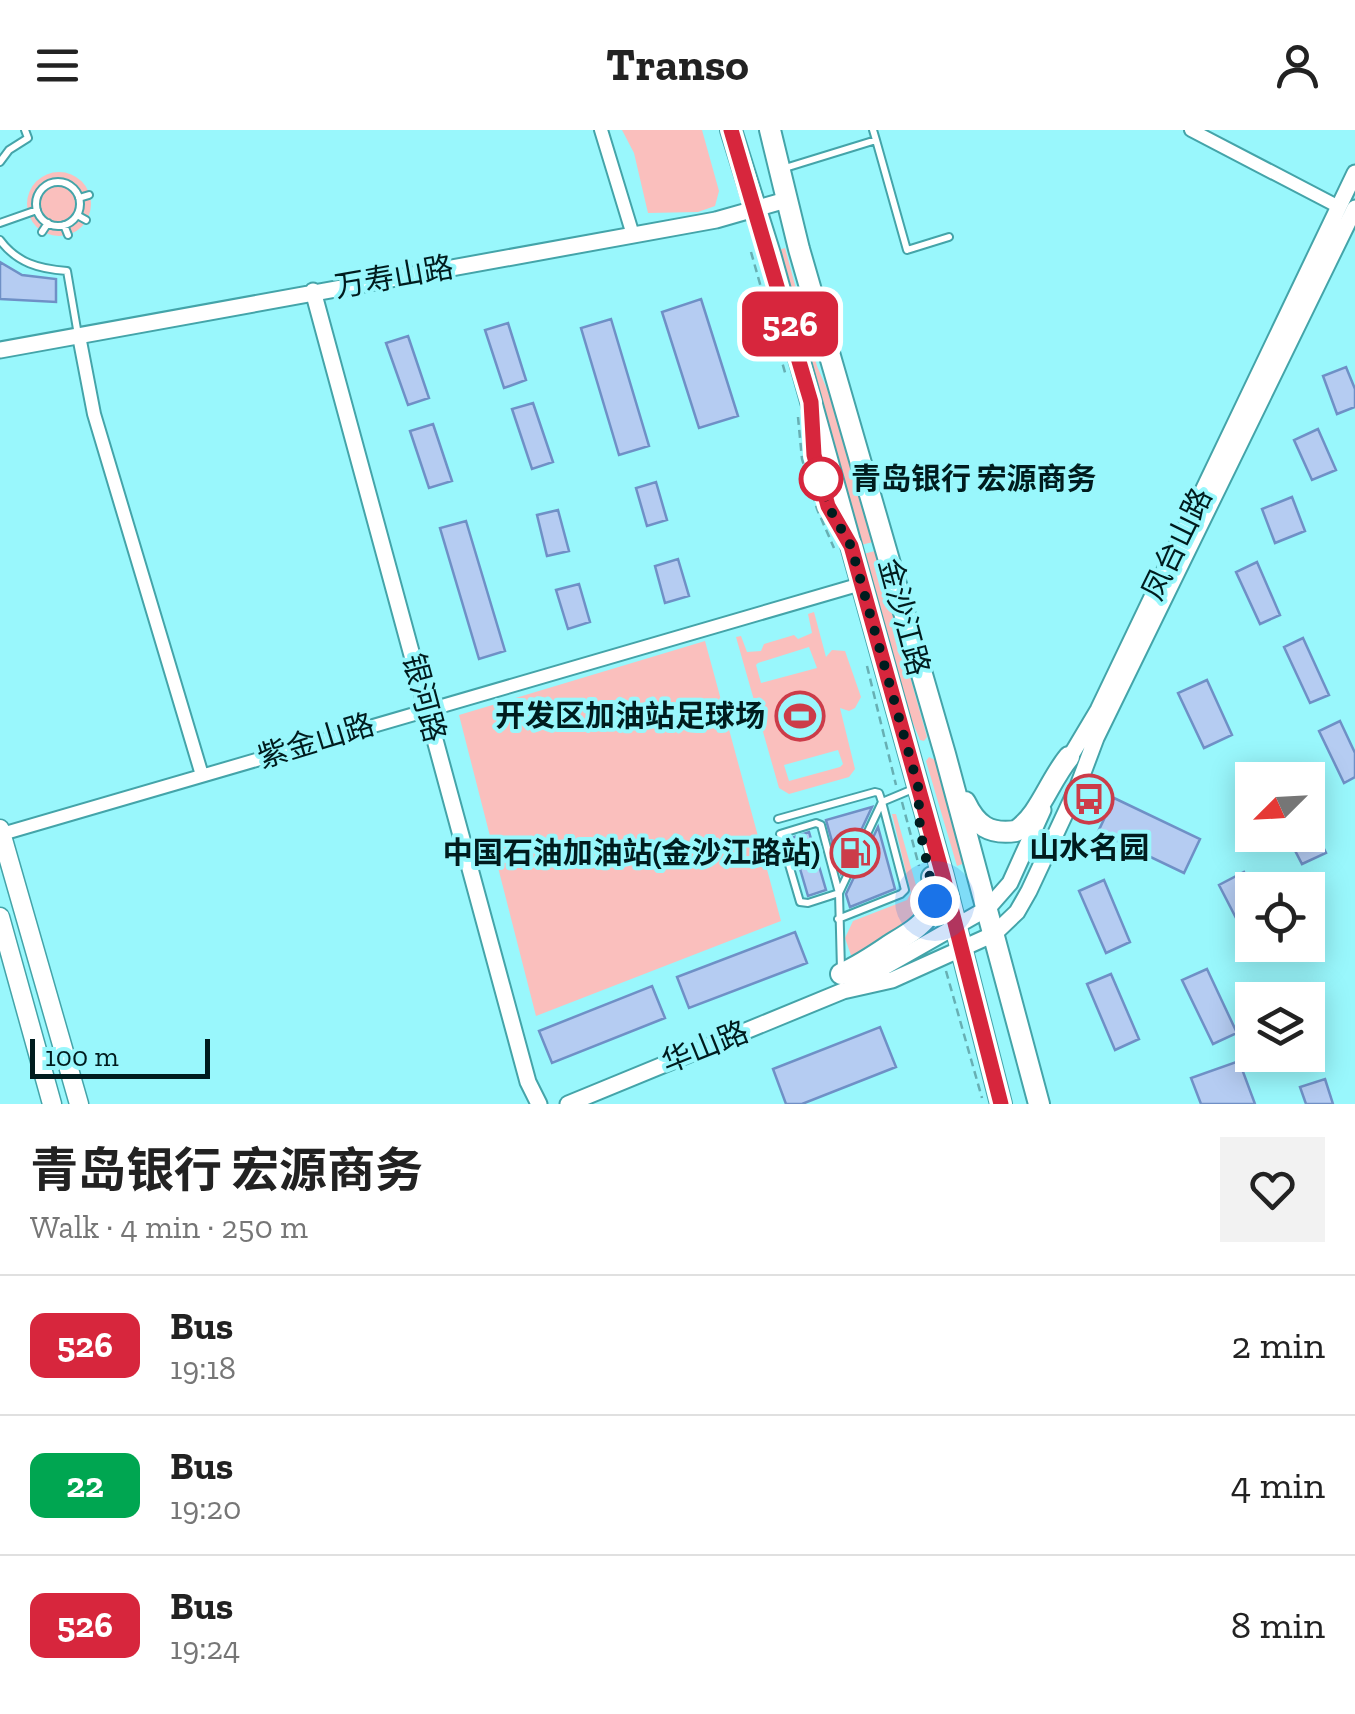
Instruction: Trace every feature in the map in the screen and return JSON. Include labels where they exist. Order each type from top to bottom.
[{"type":"main road","name":"金沙江路","points":[[731,130],[756,210],[844,552],[862,584],[909,791],[954,928],[951,954],[1001,1104]]},
{"type":"main road","name":"金沙江路","points":[[770,130],[786,200],[945,754],[1039,1104]]},
{"type":"main road","points":[[945,754],[976,822],[984,828],[1005,832],[1016,831],[1032,819],[1051,779],[1069,758]]},
{"type":"main road","points":[[842,983],[911,934],[932,908],[935,889],[909,791]]},
{"type":"main road","points":[[1,831],[79,1104]]},
{"type":"main road","points":[[0,917],[52,1104]]},
{"type":"street","points":[[601,130],[633,235]]},
{"type":"street","points":[[1192,130],[1347,207]]},
{"type":"street","name":"凤台山路","points":[[994,934],[1017,912],[1029,891],[1096,738],[1347,207],[1355,174]]},
{"type":"street","name":"万寿山路","points":[[0,350],[633,235],[756,210],[786,200]]},
{"type":"street","name":"凤台山路","points":[[988,908],[1010,883],[1347,207]]},
{"type":"street","name":"银河路","points":[[312,291],[528,1082],[539,1104]]},
{"type":"street","points":[[79,336],[94,414],[202,775]]},
{"type":"street","name":"紫金山路","points":[[1,831],[862,584]]},
{"type":"street","points":[[842,983],[988,908]]},
{"type":"street","points":[[842,983],[892,980],[994,934]]},
{"type":"street","name":"华山路","points":[[568,1104],[842,983]]},
{"type":"lane","points":[[0,162],[28,138],[26,130]]},
{"type":"lane","points":[[873,130],[907,250],[949,237]]},
{"type":"lane","points":[[779,170],[876,140]]},
{"type":"lane","points":[[49,173],[52,182]]},
{"type":"lane","points":[[68,184],[74,176]]},
{"type":"lane","points":[[52,182],[68,184],[79,198],[77,215],[64,225],[48,224],[37,210],[40,193],[52,182]]},
{"type":"lane","points":[[31,189],[40,193]]},
{"type":"lane","points":[[79,198],[88,195]]},
{"type":"lane","points":[[0,222],[37,210]]},
{"type":"lane","points":[[77,215],[86,220]]},
{"type":"lane","points":[[42,232],[48,224]]},
{"type":"lane","points":[[64,225],[68,235]]},
{"type":"lane","points":[[0,240],[26,263],[66,272],[79,336]]},
{"type":"lane","points":[[842,983],[839,893],[821,825],[816,823],[780,834],[800,902],[839,893],[882,802],[909,791]]},
{"type":"lane","points":[[778,819],[875,792],[882,802],[904,890],[837,920]]},
{"type":"path","points":[[751,252],[786,376]]},
{"type":"path","points":[[804,407],[802,459],[816,509],[844,552]]},
{"type":"path","points":[[864,656],[909,791],[923,880]]},
{"type":"path","points":[[951,954],[984,1104]]},
{"type":"shaded area","points":[[622,130],[702,130],[719,191],[715,206],[698,212],[648,213],[634,153]]},
{"type":"shaded area","points":[[59,172],[82,181],[91,204],[82,227],[59,236],[36,227],[27,204],[36,181]]},
{"type":"shaded area","points":[[785,248],[817,366],[837,412],[873,542],[861,545],[778,250]]},
{"type":"shaded area","points":[[875,551],[927,737],[924,741],[920,740],[900,692],[863,554]]},
{"type":"shaded area","points":[[814,612],[826,657],[832,650],[845,651],[861,697],[855,708],[840,708],[855,769],[849,777],[789,794],[779,788],[736,637],[741,636],[747,652],[761,651],[764,644],[812,633],[808,614]],"holes":[[[809,647],[817,668],[761,683],[758,663]],[[838,750],[843,764],[840,767],[789,781],[784,765]]]},
{"type":"shaded area","points":[[705,641],[781,921],[536,1016],[459,715]]},
{"type":"shaded area","points":[[929,757],[935,760],[965,863],[957,866],[926,761]]},
{"type":"shaded area","points":[[892,814],[896,814],[919,896],[916,908],[903,927],[853,961],[845,938],[853,921],[907,900],[911,893]]},
{"type":"building","points":[[0,262],[22,275],[56,279],[56,302],[0,299]]},
{"type":"building","points":[[701,299],[738,416],[699,428],[662,312]]},
{"type":"building","points":[[611,319],[649,446],[619,455],[581,328]]},
{"type":"building","points":[[508,323],[526,380],[504,388],[485,330]]},
{"type":"building","points":[[408,336],[429,398],[408,405],[386,343]]},
{"type":"building","points":[[1346,367],[1355,389],[1355,407],[1337,414],[1323,376]]},
{"type":"building","points":[[533,403],[553,462],[532,469],[512,409]]},
{"type":"building","points":[[433,424],[452,481],[429,488],[410,431]]},
{"type":"building","points":[[1318,429],[1336,470],[1312,480],[1294,440]]},
{"type":"building","points":[[656,482],[667,520],[647,526],[636,488]]},
{"type":"building","points":[[1292,497],[1305,531],[1275,543],[1262,509]]},
{"type":"building","points":[[558,510],[569,551],[547,556],[537,515]]},
{"type":"building","points":[[466,521],[505,651],[479,659],[440,528]]},
{"type":"building","points":[[678,559],[689,596],[665,603],[655,566]]},
{"type":"building","points":[[1257,562],[1280,615],[1260,624],[1236,572]]},
{"type":"building","points":[[579,584],[590,622],[568,629],[556,590]]},
{"type":"building","points":[[1303,638],[1329,695],[1310,703],[1284,647]]},
{"type":"building","points":[[1207,680],[1232,735],[1204,748],[1178,693]]},
{"type":"building","points":[[1340,721],[1355,753],[1355,777],[1344,783],[1319,731]]},
{"type":"building","points":[[1114,798],[1200,839],[1184,873],[1098,832]]},
{"type":"building","points":[[872,807],[841,873],[826,820]]},
{"type":"building","points":[[878,827],[895,889],[850,907],[846,894]]},
{"type":"building","points":[[809,832],[826,890],[808,896],[791,838]]},
{"type":"building","points":[[1325,851],[1326,853],[1302,864],[1296,852]]},
{"type":"building","points":[[1235,877],[1235,916],[1219,885]]},
{"type":"building","points":[[1104,880],[1130,942],[1106,953],[1079,891]]},
{"type":"building","points":[[795,932],[807,963],[689,1008],[677,977]]},
{"type":"building","points":[[1207,969],[1235,1034],[1213,1044],[1182,980]]},
{"type":"building","points":[[1111,974],[1139,1039],[1115,1050],[1087,984]]},
{"type":"building","points":[[652,986],[665,1018],[552,1063],[539,1031]]},
{"type":"building","points":[[880,1027],[896,1067],[802,1104],[786,1104],[773,1069]]},
{"type":"building","points":[[1235,1062],[1235,1072],[1243,1072],[1255,1104],[1201,1104],[1191,1078]]},
{"type":"building","points":[[1325,1079],[1333,1104],[1306,1104],[1300,1087]]},
{"type":"bus line","name":"526","points":[[731,130],[811,402],[814,455],[828,506],[851,546],[943,876],[1001,1104]]},
{"type":"place","name":"青岛银行 宏源商务","points":[[821,479]]},
{"type":"place","name":"开发区加油站足球场","points":[[800,716]]},
{"type":"place","name":"山水名园","points":[[1089,799]]},
{"type":"place","name":"中国石油加油站(金沙江路站)","points":[[855,853]]},
{"type":"route","points":[[821,479],[828,506],[851,546],[918,786],[920,830],[935,901]]}]
